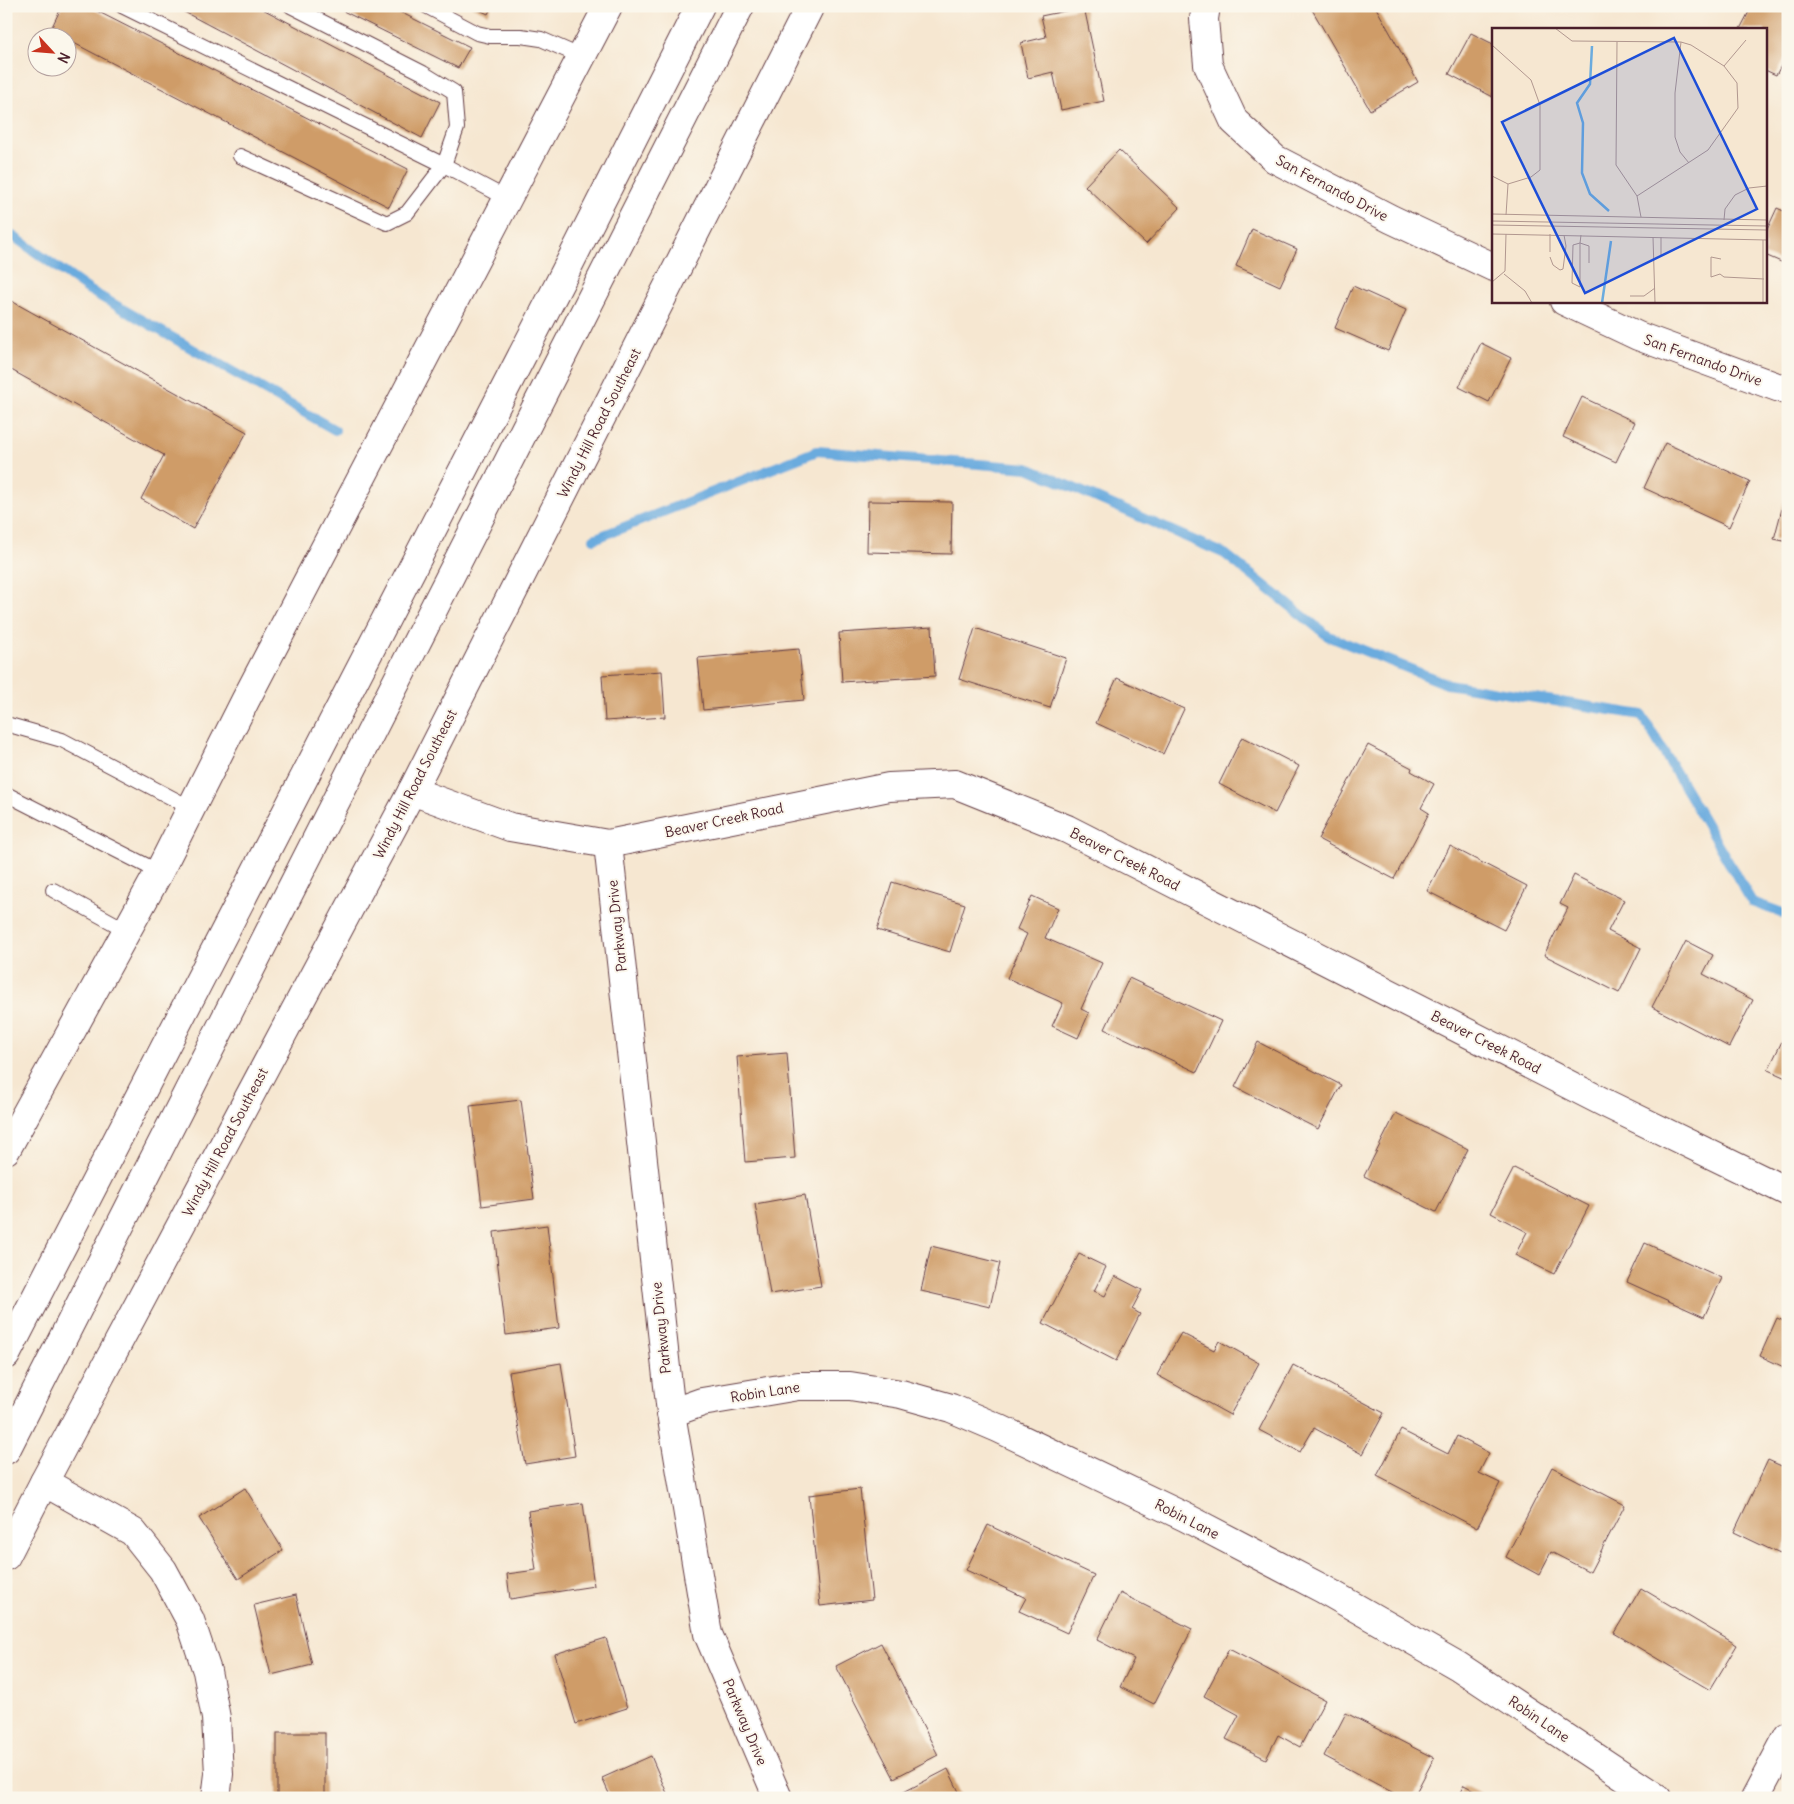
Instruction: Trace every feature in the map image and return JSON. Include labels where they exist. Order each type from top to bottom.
[{"type":"street","points":[[6,1150],[128,931],[245,701],[608,6]]},
{"type":"street","points":[[6,1356],[556,291],[700,6]]},
{"type":"street","points":[[6,1450],[740,6]]},
{"type":"street","name":"Windy Hill Road Southeast","points":[[6,1556],[412,791],[810,6]]},
{"type":"street","name":"San Fernando Drive","points":[[1206,6],[1204,19],[1208,65],[1234,121],[1268,153],[1275,159],[1391,220],[1492,268]]},
{"type":"street","name":"San Fernando Drive","points":[[1566,302],[1638,336],[1788,391]]},
{"type":"street","name":"Beaver Creek Road","points":[[412,791],[510,827],[608,844],[889,787],[955,784],[1067,829],[1608,1104],[1788,1192]]},
{"type":"street","name":"Parkway Drive","points":[[608,844],[671,1413],[708,1634],[778,1798]]},
{"type":"street","name":"Robin Lane","points":[[671,1413],[702,1402],[798,1386],[850,1386],[901,1394],[951,1408],[998,1428],[1185,1517],[1323,1589],[1458,1666],[1657,1798]]},
{"type":"street","points":[[44,1482],[133,1532],[163,1570],[190,1620],[207,1671],[216,1718],[219,1774],[216,1798]]},
{"type":"street","points":[[1755,1798],[1788,1736]]},
{"type":"lane","points":[[122,6],[444,165],[508,199]]},
{"type":"lane","points":[[240,156],[387,223],[407,213],[444,165],[457,128],[454,92],[423,73],[291,6]]},
{"type":"lane","points":[[426,6],[477,33],[490,36],[521,36],[540,39],[582,57]]},
{"type":"lane","points":[[6,724],[62,740],[191,808]]},
{"type":"lane","points":[[6,794],[159,872]]},
{"type":"lane","points":[[53,890],[128,931]]},
{"type":"building","points":[[62,6],[87,6],[408,169],[389,207],[78,45],[78,28],[51,28]]},
{"type":"building","points":[[173,6],[257,6],[440,102],[422,138]]},
{"type":"building","points":[[333,6],[388,6],[470,47],[458,68]]},
{"type":"building","points":[[471,6],[492,6],[488,14]]},
{"type":"building","points":[[1310,6],[1375,6],[1418,82],[1370,110]]},
{"type":"building","points":[[1752,6],[1781,6],[1788,10],[1788,53],[1776,75],[1766,70],[1766,28],[1741,28]]},
{"type":"building","points":[[1084,7],[1104,101],[1061,110],[1053,72],[1028,78],[1021,43],[1046,37],[1041,16]]},
{"type":"building","points":[[1471,33],[1492,44],[1492,96],[1449,74]]},
{"type":"building","points":[[1119,150],[1180,208],[1146,244],[1085,186]]},
{"type":"building","points":[[1777,208],[1788,213],[1788,265],[1766,255],[1766,232]]},
{"type":"building","points":[[1252,229],[1297,249],[1280,286],[1236,266]]},
{"type":"building","points":[[1353,286],[1406,310],[1388,351],[1335,328]]},
{"type":"building","points":[[6,298],[247,432],[193,529],[141,499],[164,455],[6,367]]},
{"type":"building","points":[[1481,343],[1511,358],[1489,402],[1459,387]]},
{"type":"building","points":[[1582,397],[1635,422],[1616,462],[1563,437]]},
{"type":"building","points":[[1665,443],[1750,481],[1729,527],[1644,488]]},
{"type":"building","points":[[1788,490],[1788,542],[1774,539]]},
{"type":"building","points":[[868,501],[952,502],[951,554],[867,552]]},
{"type":"building","points":[[932,627],[935,676],[842,682],[839,633]]},
{"type":"building","points":[[975,628],[1066,658],[1050,708],[959,679]]},
{"type":"building","points":[[799,649],[804,700],[703,710],[698,658]]},
{"type":"building","points":[[662,671],[665,717],[605,721],[602,675]]},
{"type":"building","points":[[1117,678],[1184,709],[1163,754],[1096,723]]},
{"type":"building","points":[[1242,737],[1299,766],[1275,813],[1219,784]]},
{"type":"building","points":[[1368,745],[1412,768],[1411,771],[1434,784],[1421,808],[1429,813],[1394,879],[1318,839]]},
{"type":"building","points":[[1450,846],[1527,886],[1504,930],[1427,891]]},
{"type":"building","points":[[1574,875],[1624,900],[1608,931],[1641,948],[1619,993],[1544,955],[1568,908],[1560,904]]},
{"type":"building","points":[[892,882],[965,904],[950,952],[877,930]]},
{"type":"building","points":[[1032,896],[1058,908],[1045,938],[1102,963],[1081,1009],[1089,1013],[1078,1038],[1052,1026],[1063,1003],[1007,978],[1027,934],[1017,929]]},
{"type":"building","points":[[1686,941],[1713,955],[1703,974],[1753,1000],[1729,1047],[1652,1007]]},
{"type":"building","points":[[1129,978],[1221,1021],[1197,1072],[1105,1029]]},
{"type":"building","points":[[1788,1029],[1788,1079],[1768,1070]]},
{"type":"building","points":[[1258,1042],[1341,1085],[1318,1129],[1235,1087]]},
{"type":"building","points":[[787,1053],[795,1158],[745,1162],[737,1057]]},
{"type":"building","points":[[521,1100],[534,1199],[482,1206],[470,1106]]},
{"type":"building","points":[[1396,1113],[1468,1149],[1436,1212],[1364,1176]]},
{"type":"building","points":[[1514,1168],[1589,1206],[1554,1274],[1515,1255],[1527,1232],[1491,1213]]},
{"type":"building","points":[[805,1195],[821,1286],[770,1294],[755,1204]]},
{"type":"building","points":[[547,1225],[559,1328],[506,1335],[494,1232]]},
{"type":"building","points":[[1645,1243],[1722,1278],[1704,1317],[1627,1282]]},
{"type":"building","points":[[931,1246],[1000,1263],[990,1307],[921,1291]]},
{"type":"building","points":[[1079,1254],[1106,1267],[1094,1291],[1105,1296],[1115,1276],[1142,1290],[1132,1309],[1140,1314],[1116,1361],[1043,1323]]},
{"type":"building","points":[[1777,1318],[1788,1323],[1788,1369],[1760,1356]]},
{"type":"building","points":[[1181,1333],[1214,1350],[1219,1341],[1259,1363],[1230,1415],[1157,1375]]},
{"type":"building","points":[[561,1363],[575,1456],[525,1464],[509,1372]]},
{"type":"building","points":[[1293,1365],[1384,1413],[1362,1454],[1314,1428],[1300,1452],[1259,1430]]},
{"type":"building","points":[[1401,1430],[1448,1454],[1457,1436],[1489,1453],[1479,1473],[1500,1483],[1477,1528],[1377,1476]]},
{"type":"building","points":[[1768,1460],[1788,1469],[1788,1538],[1780,1554],[1734,1532]]},
{"type":"building","points":[[1552,1467],[1625,1505],[1590,1572],[1551,1552],[1539,1575],[1506,1557]]},
{"type":"building","points":[[245,1488],[283,1550],[238,1579],[199,1518]]},
{"type":"building","points":[[860,1489],[872,1600],[820,1606],[809,1495]]},
{"type":"building","points":[[583,1503],[594,1586],[510,1599],[507,1574],[536,1570],[528,1511]]},
{"type":"building","points":[[988,1525],[1094,1575],[1067,1633],[1019,1611],[1026,1598],[966,1570]]},
{"type":"building","points":[[1641,1588],[1737,1645],[1710,1690],[1614,1633]]},
{"type":"building","points":[[1120,1593],[1192,1629],[1154,1704],[1120,1687],[1134,1659],[1097,1640]]},
{"type":"building","points":[[296,1595],[312,1665],[271,1675],[254,1605]]},
{"type":"building","points":[[606,1638],[627,1708],[576,1724],[555,1654]]},
{"type":"building","points":[[881,1643],[938,1755],[894,1778],[836,1666]]},
{"type":"building","points":[[1229,1649],[1325,1700],[1300,1747],[1278,1735],[1266,1759],[1226,1739],[1239,1715],[1204,1696]]},
{"type":"building","points":[[1346,1713],[1434,1758],[1413,1798],[1403,1798],[1324,1756]]},
{"type":"building","points":[[277,1733],[325,1733],[325,1798],[277,1798]]},
{"type":"building","points":[[651,1756],[669,1798],[611,1798],[602,1778]]},
{"type":"building","points":[[948,1769],[962,1798],[902,1798],[900,1794]]},
{"type":"building","points":[[1464,1785],[1489,1798],[1457,1798]]},
{"type":"waterway","points":[[6,231],[89,290],[335,430]]},
{"type":"waterway","points":[[594,539],[817,451],[1028,468],[1225,554],[1328,636],[1447,684],[1642,715],[1752,902],[1788,915]]}]
